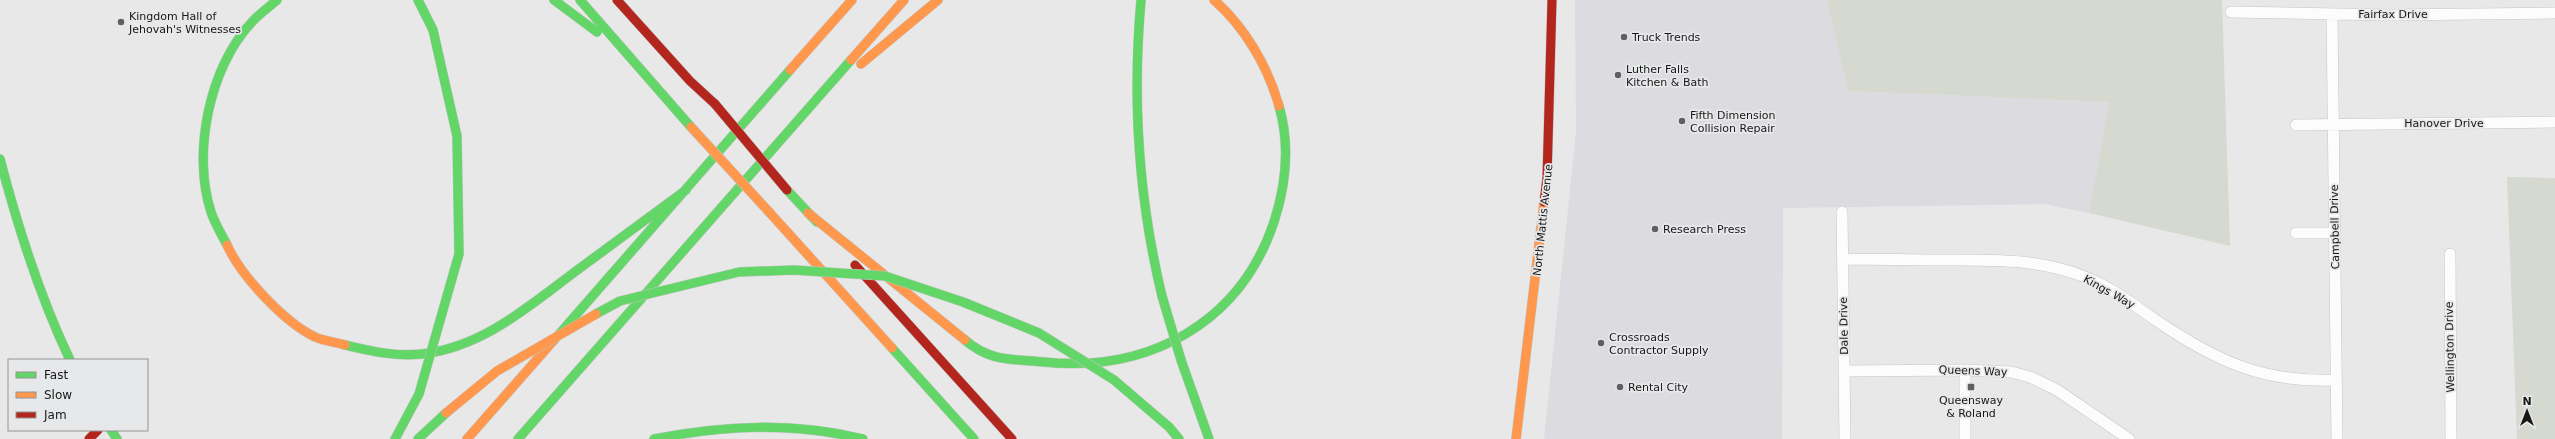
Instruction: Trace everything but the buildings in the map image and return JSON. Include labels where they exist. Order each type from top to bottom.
[{"type":"main road","points":[[277,0],[250,23],[224,63],[207,111],[204,170],[211,212],[233,259],[271,305],[316,337],[386,355],[423,354],[467,343],[490,332],[533,303],[686,190]]},
{"type":"main road","points":[[395,439],[419,394],[459,254],[457,136],[433,30],[418,0]]},
{"type":"main road","points":[[554,0],[593,28],[664,94]]},
{"type":"main road","points":[[580,0],[664,94],[691,127],[974,439]]},
{"type":"main road","points":[[616,0],[690,81],[715,104],[787,190],[1012,439]]},
{"type":"main road","points":[[467,439],[852,0]]},
{"type":"main road","points":[[518,439],[904,0]]},
{"type":"main road","points":[[812,105],[938,0]]},
{"type":"main road","points":[[1141,0],[1135,101],[1139,179],[1148,243],[1181,360],[1209,439]]},
{"type":"main road","points":[[808,213],[985,355],[1059,366],[1102,362],[1141,354],[1175,340],[1205,322],[1231,299],[1256,264],[1276,219],[1284,178],[1284,129],[1273,85],[1251,45],[1226,9],[1214,0]]},
{"type":"main road","name":"North Mattis Avenue","points":[[1516,439],[1541,246],[1547,178],[1552,0]]},
{"type":"main road","points":[[0,159],[14,214],[35,282],[70,359]]},
{"type":"main road","points":[[418,439],[446,413],[497,371],[523,354],[620,301],[739,272],[794,270],[885,276],[963,302],[1040,333],[1114,380],[1169,427],[1179,439]]},
{"type":"main road","points":[[654,439],[722,427],[765,424],[812,428],[863,439]]},
{"type":"main road","points":[[89,439],[97,431]]},
{"type":"street","name":"Fairfax Drive","points":[[2231,12],[2332,14],[2555,13]]},
{"type":"street","name":"Campbell Drive","points":[[2332,14],[2337,439]]},
{"type":"street","name":"Hanover Drive","points":[[2296,125],[2555,122]]},
{"type":"street","name":"Dale Drive","points":[[1842,212],[1846,439]]},
{"type":"street","points":[[2296,233],[2335,233]]},
{"type":"street","name":"Wellington Drive","points":[[2450,254],[2451,439]]},
{"type":"street","name":"Kings Way","points":[[1843,259],[2005,260],[2060,268],[2103,286],[2190,343],[2232,365],[2275,377],[2296,380],[2336,380]]},
{"type":"street","points":[[1965,370],[1965,439]]},
{"type":"street","name":"Queens Way","points":[[1845,371],[1965,370],[2012,372],[2042,382],[2129,439]]},
{"type":"shaded area","points":[[1575,0],[1827,0],[1848,91],[2109,102],[2089,213],[2044,204],[1783,208],[1782,439],[1544,439],[1576,133]]},
{"type":"shaded area","points":[[1827,0],[2222,0],[2230,246],[2089,213],[2109,102],[1848,91]]},
{"type":"shaded area","points":[[2507,177],[2555,178],[2555,439],[2517,439]]},
{"type":"traffic: fast","points":[[227,245],[211,212],[206,189],[203,164],[204,138],[208,112],[215,87],[225,63],[237,41],[255,19],[277,0]]},
{"type":"traffic: fast","points":[[418,0],[433,30],[457,136],[459,254]]},
{"type":"traffic: fast","points":[[554,0],[597,32]]},
{"type":"traffic: fast","points":[[580,0],[691,127]]},
{"type":"traffic: fast","points":[[1141,0],[1137,75],[1139,149],[1147,222],[1162,296]]},
{"type":"traffic: fast","points":[[518,439],[851,60]]},
{"type":"traffic: fast","points":[[554,340],[790,70]]},
{"type":"traffic: fast","points":[[965,340],[974,347],[993,356],[1012,360],[1083,363],[1119,359],[1154,349],[1186,334],[1214,314],[1238,288],[1259,257],[1274,222],[1284,179],[1285,164],[1285,135],[1279,106]]},
{"type":"traffic: fast","points":[[0,159],[30,261],[70,359]]},
{"type":"traffic: fast","points":[[345,345],[383,353],[412,355],[444,350],[485,334],[523,311],[686,190]]},
{"type":"traffic: fast","points":[[787,190],[817,222]]},
{"type":"traffic: fast","points":[[419,394],[459,254]]},
{"type":"traffic: fast","points":[[596,314],[620,301],[739,272],[794,270],[885,276],[963,302],[1039,333],[1114,380]]},
{"type":"traffic: fast","points":[[1162,296],[1181,360]]},
{"type":"traffic: fast","points":[[892,348],[974,439]]},
{"type":"traffic: fast","points":[[1181,360],[1209,439]]},
{"type":"traffic: fast","points":[[1114,380],[1169,427],[1179,439]]},
{"type":"traffic: fast","points":[[395,439],[419,394]]},
{"type":"traffic: fast","points":[[418,439],[446,413]]},
{"type":"traffic: fast","points":[[654,439],[680,434],[733,428],[758,427],[810,430],[863,439]]},
{"type":"traffic: fast","points":[[112,431],[117,439]]},
{"type":"traffic: slow","points":[[790,70],[852,0]]},
{"type":"traffic: slow","points":[[851,60],[904,0]]},
{"type":"traffic: slow","points":[[861,64],[938,0]]},
{"type":"traffic: slow","points":[[1214,0],[1236,22],[1254,48],[1269,77],[1279,106]]},
{"type":"traffic: slow","points":[[691,127],[770,213]]},
{"type":"traffic: slow","points":[[1516,439],[1544,202]]},
{"type":"traffic: slow","points":[[770,213],[892,348]]},
{"type":"traffic: slow","points":[[808,213],[965,340]]},
{"type":"traffic: slow","points":[[227,245],[242,270],[253,284],[290,321],[315,337],[345,345]]},
{"type":"traffic: slow","points":[[446,413],[497,371],[596,314]]},
{"type":"traffic: slow","points":[[467,439],[554,340]]},
{"type":"traffic: jam","points":[[617,0],[690,81],[715,104]]},
{"type":"traffic: jam","points":[[1544,202],[1547,178],[1552,0]]},
{"type":"traffic: jam","points":[[715,104],[787,190]]},
{"type":"traffic: jam","points":[[855,265],[1012,439]]},
{"type":"traffic: jam","points":[[89,439],[97,431]]},
{"type":"place","name":"Kingdom Hall of Jehovah's Witnesses","points":[[121,22]]},
{"type":"place","name":"Truck Trends","points":[[1624,37]]},
{"type":"place","name":"Luther Falls Kitchen & Bath","points":[[1618,75]]},
{"type":"place","name":"Fifth Dimension Collision Repair","points":[[1682,121]]},
{"type":"place","name":"Research Press","points":[[1655,229]]},
{"type":"place","name":"Crossroads Contractor Supply","points":[[1601,343]]},
{"type":"place","name":"Rental City","points":[[1620,387]]},
{"type":"place","name":"Queensway & Roland","points":[[1971,387]]}]
